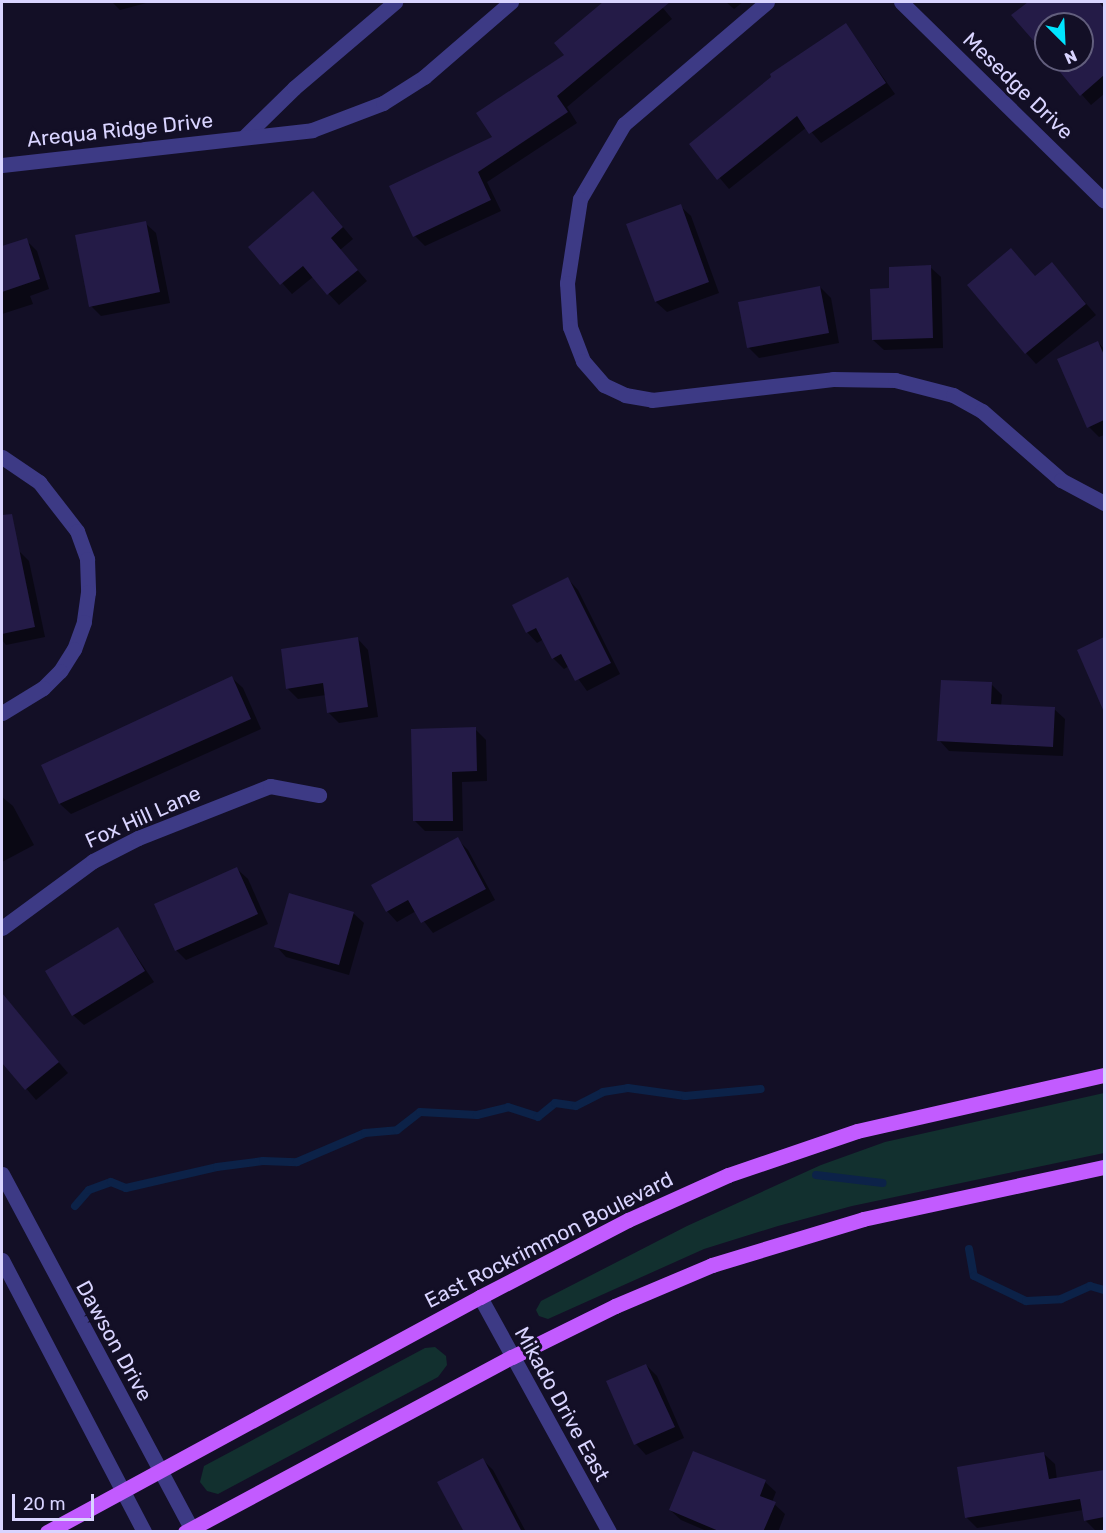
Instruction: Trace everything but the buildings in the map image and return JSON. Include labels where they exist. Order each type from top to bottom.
[{"type":"main road","name":"East Rockrimmon Boulevard","points":[[47,1532],[480,1297],[628,1220],[792,1152],[930,1112],[1104,1075]]},
{"type":"main road","points":[[195,1529],[512,1357],[615,1306],[712,1265],[863,1219],[1104,1167]]},
{"type":"street","name":"Arequa Ridge Drive","points":[[244,137],[294,88],[395,2]]},
{"type":"street","name":"Arequa Ridge Drive","points":[[2,165],[312,130],[383,103],[467,43],[511,2]]},
{"type":"street","points":[[767,2],[624,124],[580,199],[567,283],[570,327],[583,361],[604,385],[625,395],[652,400],[834,380],[895,380],[953,395],[982,411],[1061,480],[1104,503]]},
{"type":"street","name":"Mesedge Drive","points":[[901,2],[1104,201]]},
{"type":"street","points":[[2,457],[39,483],[77,531],[87,559],[88,592],[84,622],[74,650],[60,671],[43,688],[2,713]]},
{"type":"street","name":"Fox Hill Lane","points":[[2,928],[93,861],[138,838],[270,786],[319,795]]},
{"type":"street","name":"Dawson Drive","points":[[2,1174],[195,1529]]},
{"type":"street","points":[[2,1260],[144,1532]]},
{"type":"street","name":"Mikado Drive East","points":[[480,1297],[609,1532]]},
{"type":"green space","points":[[1104,1093],[1104,1153],[852,1206],[778,1226],[704,1249],[548,1319],[539,1316],[536,1310],[541,1301],[687,1226],[821,1165],[885,1142]]},
{"type":"green space","points":[[435,1347],[446,1356],[447,1365],[438,1377],[218,1494],[207,1491],[200,1482],[204,1466],[425,1348]]},
{"type":"waterway","points":[[75,1206],[89,1190],[111,1182],[126,1188],[217,1167],[263,1161],[297,1162],[365,1133],[397,1130],[420,1112],[477,1115],[508,1107],[538,1117],[555,1103],[576,1106],[603,1092],[628,1088],[685,1096],[761,1089]]},
{"type":"waterway","points":[[816,1175],[883,1183]]},
{"type":"waterway","points":[[969,1249],[974,1276],[1026,1301],[1061,1299],[1090,1286],[1104,1290]]}]
